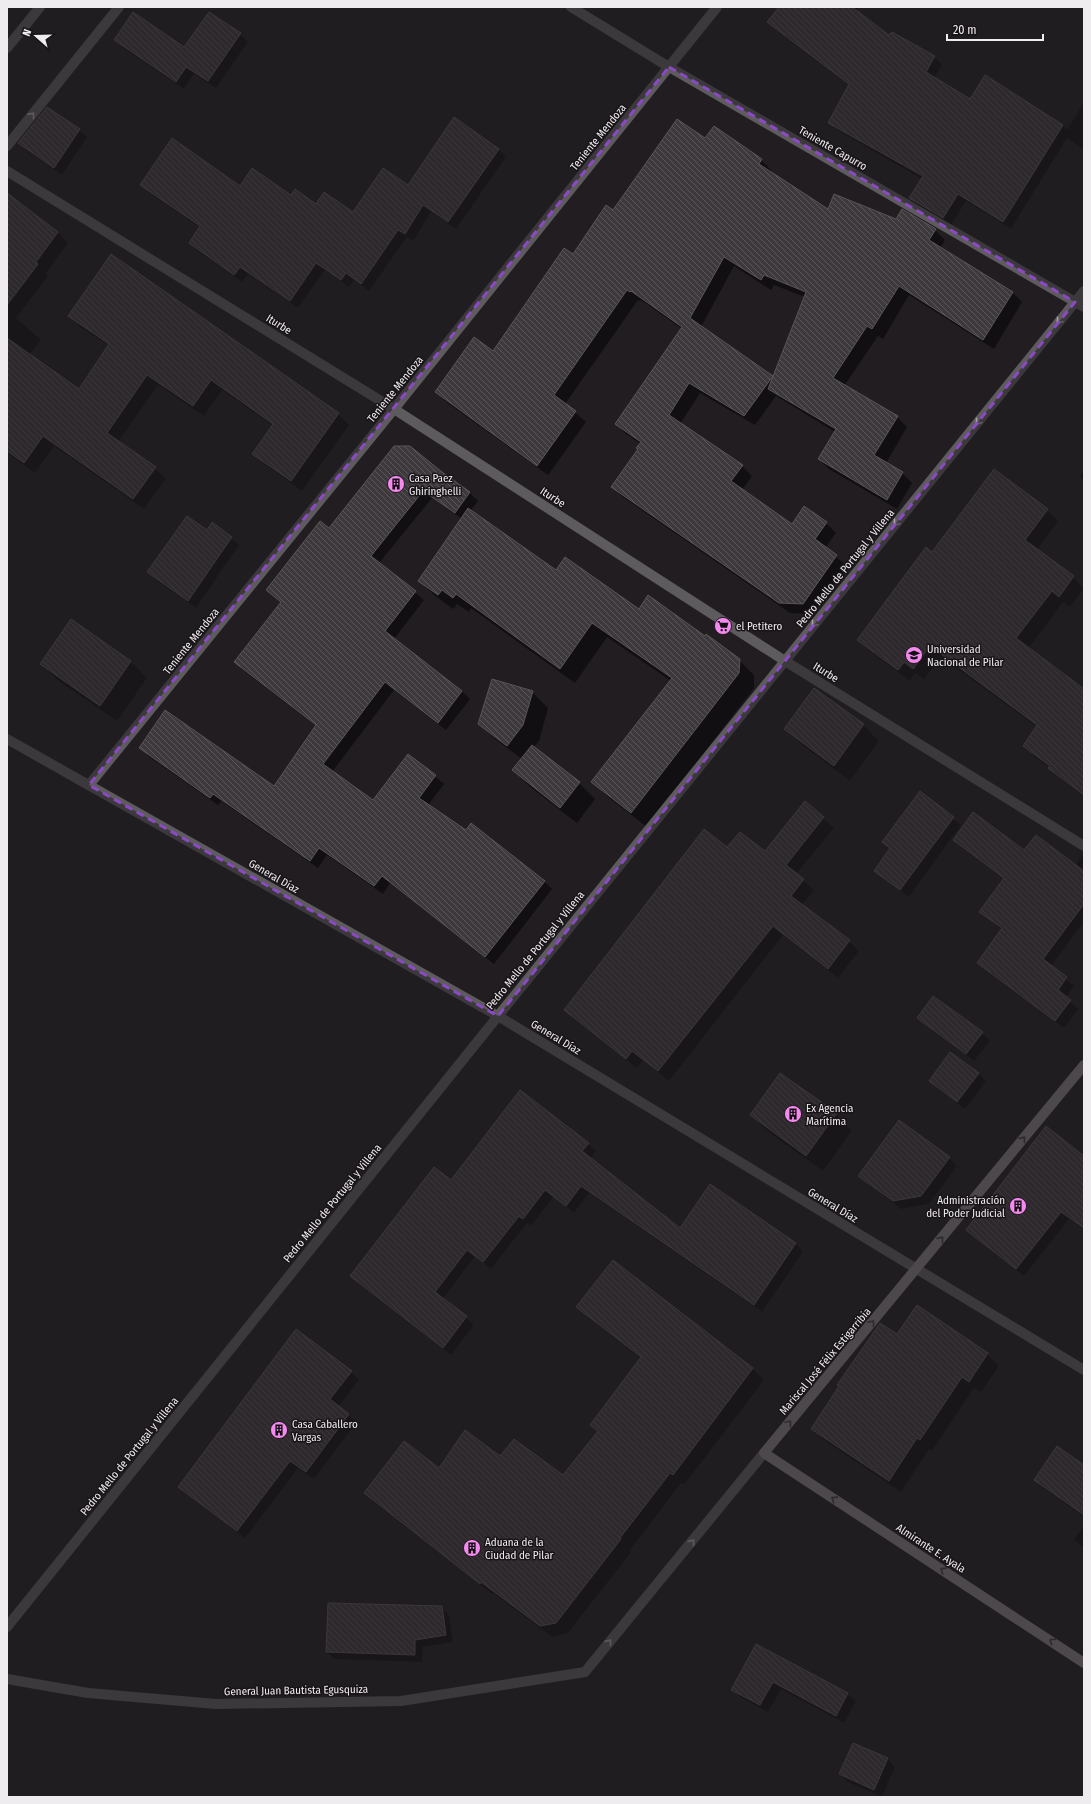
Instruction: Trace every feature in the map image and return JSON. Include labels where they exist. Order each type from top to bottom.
[{"type":"main road","name":"Mariscal José Félix Estigarribia","points":[[764,1453],[1084,1065]]},
{"type":"main road","name":"Almirante E. Ayala","points":[[764,1453],[1084,1663]]},
{"type":"street","points":[[7,48],[40,7]]},
{"type":"street","points":[[7,146],[119,7]]},
{"type":"street","name":"Teniente Capurro","points":[[571,7],[669,67],[1084,307]]},
{"type":"street","name":"Teniente Mendoza","points":[[89,785],[717,7]]},
{"type":"street","name":"Iturbe","points":[[7,171],[394,409],[785,661],[1084,846]]},
{"type":"street","name":"Pedro Mello de Portugal y Villena","points":[[7,1627],[498,1016],[1084,291]]},
{"type":"street","name":"General Díaz","points":[[7,739],[498,1016],[1084,1370]]},
{"type":"street","name":"Mariscal José Félix Estigarribia","points":[[585,1672],[764,1453]]},
{"type":"street","name":"General Juan Bautista Egusquiza","points":[[7,1679],[88,1692],[216,1704],[401,1701],[585,1672]]},
{"type":"highlighted area","points":[[669,67],[1075,302],[498,1016],[89,785]]},
{"type":"building","points":[[779,7],[852,7],[889,35],[892,32],[935,56],[926,72],[970,99],[985,75],[1063,125],[1003,222],[958,194],[943,218],[909,198],[923,176],[828,123],[849,84],[767,22]]},
{"type":"building","points":[[133,12],[184,47],[209,12],[241,33],[208,81],[186,67],[176,82],[114,40]]},
{"type":"building","points":[[47,107],[80,129],[54,168],[18,143]]},
{"type":"building","points":[[454,117],[499,149],[448,222],[423,205],[405,234],[398,230],[361,284],[346,273],[341,280],[316,263],[290,301],[240,267],[234,275],[189,243],[200,226],[140,185],[172,138],[240,186],[252,168],[291,195],[295,189],[316,204],[324,192],[353,212],[383,168],[408,185]]},
{"type":"building","points":[[677,119],[705,138],[714,126],[762,159],[759,164],[828,209],[834,194],[896,219],[902,209],[936,229],[929,240],[1013,292],[983,340],[899,286],[872,329],[867,326],[833,378],[898,416],[874,455],[903,472],[887,500],[818,459],[836,429],[768,389],[806,292],[764,275],[761,280],[724,257],[690,318],[773,376],[744,416],[689,383],[669,415],[743,465],[731,481],[792,524],[804,506],[827,522],[815,539],[837,555],[803,604],[779,603],[611,487],[638,449],[636,448],[641,442],[615,424],[682,327],[631,291],[630,292],[627,290],[554,395],[576,411],[537,466],[435,392],[474,337],[493,351],[564,248],[573,254],[606,205],[613,210]]},
{"type":"building","points":[[7,193],[58,232],[36,262],[38,264],[7,305]]},
{"type":"building","points":[[111,254],[339,413],[291,481],[252,454],[273,424],[211,380],[193,406],[147,375],[107,433],[156,467],[133,499],[43,436],[24,463],[7,451],[7,338],[79,389],[109,344],[68,316]]},
{"type":"building","points":[[394,446],[410,446],[470,492],[455,513],[423,491],[371,556],[416,591],[385,631],[462,691],[438,723],[385,682],[323,764],[373,800],[408,754],[436,775],[419,798],[466,830],[471,823],[545,881],[485,957],[382,876],[374,886],[319,848],[310,861],[213,794],[210,798],[139,748],[165,710],[274,786],[316,725],[234,662],[281,602],[266,590],[320,521],[329,528]]},
{"type":"building","points":[[994,469],[1048,509],[1025,540],[1074,576],[1059,597],[1052,591],[1016,638],[1084,689],[1084,795],[1048,768],[1050,766],[1023,746],[1037,725],[930,646],[913,669],[904,662],[898,670],[857,640],[926,547],[932,552]]},
{"type":"building","points":[[468,508],[556,570],[565,557],[639,609],[648,595],[740,659],[739,673],[631,813],[591,782],[672,678],[592,623],[560,669],[456,594],[453,598],[442,590],[438,595],[418,581]]},
{"type":"building","points":[[187,516],[207,530],[212,522],[232,537],[188,601],[147,572]]},
{"type":"building","points":[[71,619],[131,661],[100,706],[40,664]]},
{"type":"building","points":[[492,679],[533,691],[523,725],[507,746],[478,724]]},
{"type":"building","points":[[814,688],[864,724],[834,766],[784,729]]},
{"type":"building","points":[[532,745],[580,782],[560,808],[512,770]]},
{"type":"building","points":[[920,791],[954,817],[900,890],[874,871],[890,848],[882,842]]},
{"type":"building","points":[[805,801],[824,817],[786,865],[804,879],[791,896],[850,940],[828,969],[773,926],[658,1071],[632,1051],[626,1059],[564,1010],[704,829],[727,847],[740,832],[765,851]]},
{"type":"building","points":[[973,812],[1024,850],[1036,835],[1084,871],[1084,904],[1043,959],[1067,977],[1058,990],[1071,1000],[1055,1021],[977,963],[1002,928],[979,912],[1004,878],[953,840]]},
{"type":"building","points":[[933,996],[983,1032],[966,1054],[917,1018]]},
{"type":"building","points":[[950,1052],[979,1073],[957,1102],[929,1081]]},
{"type":"building","name":"Ex Agencia Marítima","points":[[780,1073],[837,1113],[806,1156],[750,1115]]},
{"type":"building","points":[[520,1090],[589,1143],[582,1151],[680,1228],[710,1184],[796,1243],[754,1305],[581,1186],[566,1206],[545,1190],[523,1219],[519,1216],[483,1262],[467,1250],[435,1292],[467,1316],[443,1348],[350,1276],[434,1167],[451,1180]]},
{"type":"building","points":[[899,1120],[950,1157],[921,1196],[893,1201],[858,1176]]},
{"type":"building","points":[[1046,1126],[1084,1156],[1084,1228],[1061,1212],[1016,1269],[966,1230]]},
{"type":"building","points":[[613,1260],[753,1368],[673,1475],[670,1473],[556,1623],[540,1626],[481,1582],[480,1584],[364,1493],[404,1441],[439,1468],[465,1430],[500,1456],[514,1439],[563,1475],[598,1431],[590,1425],[641,1357],[576,1307]]},
{"type":"building","points":[[917,1305],[988,1353],[969,1382],[962,1377],[920,1440],[917,1438],[889,1481],[811,1429],[839,1386],[837,1385],[880,1323],[897,1334]]},
{"type":"building","name":"Casa Caballero Vargas","points":[[296,1329],[352,1371],[330,1399],[349,1414],[306,1472],[290,1461],[237,1531],[178,1487]]},
{"type":"building","points":[[1057,1446],[1084,1465],[1084,1515],[1034,1480]]},
{"type":"building","points":[[328,1603],[442,1606],[446,1635],[415,1640],[415,1655],[326,1652]]},
{"type":"building","points":[[756,1644],[848,1693],[836,1716],[773,1682],[760,1705],[731,1690]]},
{"type":"building","points":[[853,1743],[888,1758],[874,1790],[839,1774]]},
{"type":"place","name":"Casa Paez Ghiringhelli","points":[[396,484]]},
{"type":"place","name":"el Petitero","points":[[723,626]]},
{"type":"place","name":"Universidad Nacional de Pilar","points":[[914,655]]},
{"type":"place","name":"Ex Agencia Marítima","points":[[793,1114]]},
{"type":"place","name":"Administración del Poder Judicial","points":[[1018,1206]]},
{"type":"place","name":"Casa Caballero Vargas","points":[[279,1430]]},
{"type":"place","name":"Aduana de la Ciudad de Pilar","points":[[472,1548]]}]
